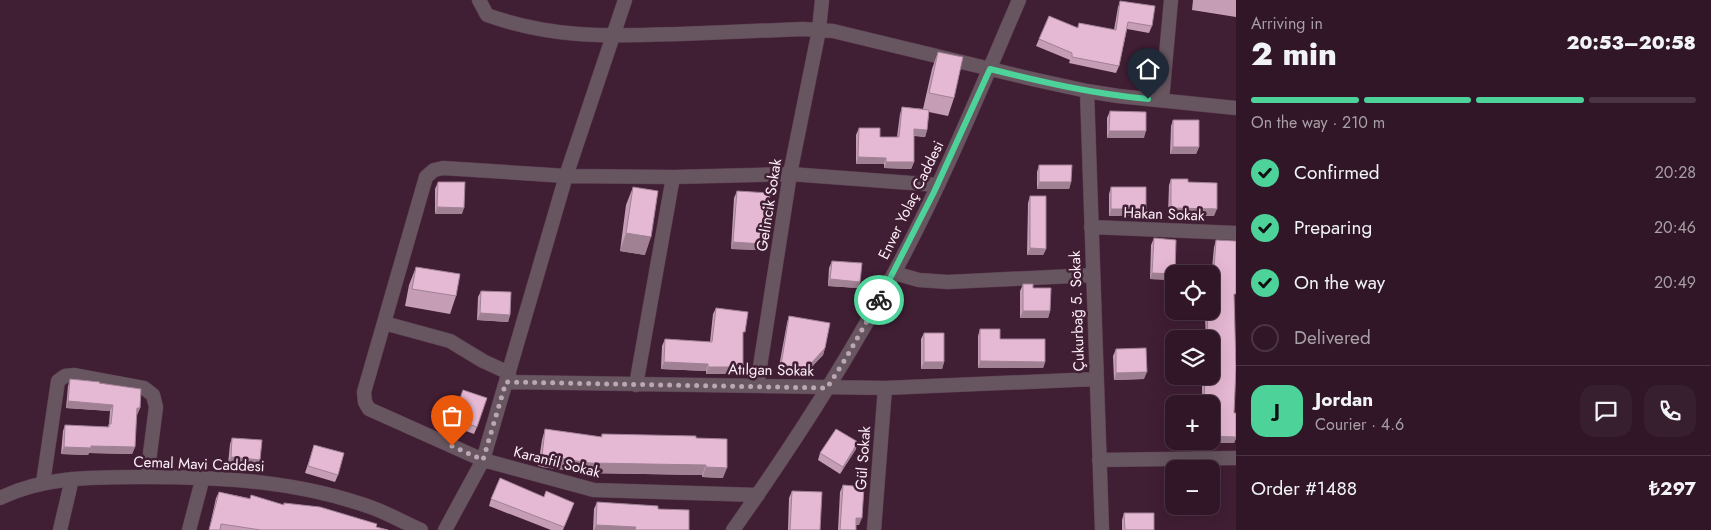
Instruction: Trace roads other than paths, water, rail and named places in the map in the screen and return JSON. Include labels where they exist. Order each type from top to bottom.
[{"type":"street","points":[[479,0],[487,15],[510,23],[560,33],[614,36],[819,30],[848,33],[1087,91],[1236,108]]},
{"type":"street","points":[[446,530],[483,460],[566,176],[625,0]]},
{"type":"street","name":"Gelincik Sokak","points":[[757,386],[790,174],[819,30],[822,0]]},
{"type":"street","name":"Enver Yolaç Caddesi","points":[[733,530],[794,442],[846,358],[894,274],[938,185],[1019,0]]},
{"type":"street","points":[[1162,100],[1172,0]]},
{"type":"street","name":"Çukurbağ 5. Sokak","points":[[1087,91],[1102,530]]},
{"type":"street","points":[[508,378],[450,341],[384,323],[424,182],[430,172],[443,168],[566,176],[673,177],[790,174],[938,185]]},
{"type":"street","points":[[636,385],[673,177]]},
{"type":"street","name":"Hakan Sokak","points":[[1091,227],[1236,232]]},
{"type":"street","points":[[894,274],[919,280],[948,282],[1093,275]]},
{"type":"street","name":"Karanfil Sokak","points":[[384,323],[364,392],[365,402],[373,412],[483,460],[594,490],[758,495]]},
{"type":"street","points":[[42,483],[58,381],[69,375],[144,388],[153,395],[156,407],[147,477]]},
{"type":"street","name":"Atılgan Sokak","points":[[508,378],[636,385],[827,388],[885,388],[1096,378]]},
{"type":"street","name":"Gül Sokak","points":[[874,530],[885,388]]},
{"type":"street","points":[[1099,460],[1236,458]]},
{"type":"street","name":"Cemal Mavi Caddesi","points":[[0,498],[42,483],[72,479],[104,477],[203,477],[250,480],[313,490],[374,508],[421,530]]},
{"type":"street","points":[[189,530],[203,477]]},
{"type":"street","points":[[60,530],[72,479]]}]
